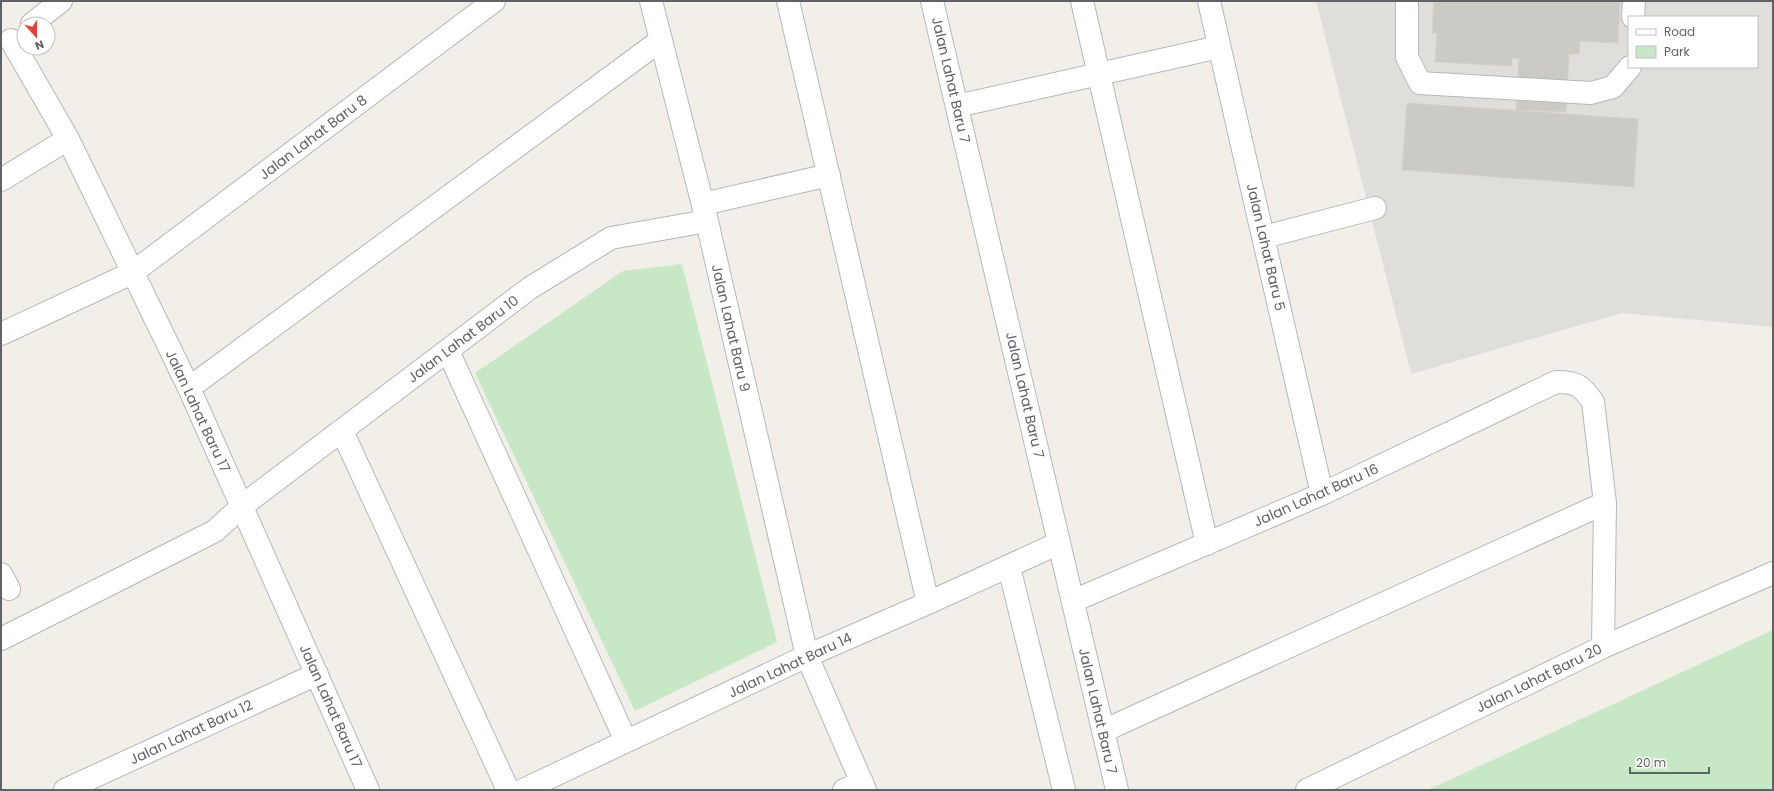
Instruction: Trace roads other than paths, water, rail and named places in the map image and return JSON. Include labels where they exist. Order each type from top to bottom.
[{"type":"street","points":[[42,16],[61,1]]},
{"type":"street","name":"Jalan Lahat Baru 8","points":[[132,273],[494,1]]},
{"type":"street","name":"Jalan Lahat Baru 9","points":[[651,1],[705,213],[807,656],[857,787]]},
{"type":"street","points":[[788,1],[928,603]]},
{"type":"street","name":"Jalan Lahat Baru 7","points":[[932,1],[1117,790]]},
{"type":"street","points":[[1082,1],[1207,544]]},
{"type":"street","name":"Jalan Lahat Baru 5","points":[[1209,1],[1322,494]]},
{"type":"street","points":[[1407,1],[1407,57],[1420,83],[1591,93],[1613,87],[1629,68]]},
{"type":"street","points":[[1633,16],[1634,1]]},
{"type":"street","name":"Jalan Lahat Baru 17","points":[[12,39],[68,139],[189,388],[368,790]]},
{"type":"street","points":[[189,388],[661,40]]},
{"type":"street","points":[[957,106],[1220,47]]},
{"type":"street","points":[[1,180],[68,139]]},
{"type":"street","name":"Jalan Lahat Baru 10","points":[[1,639],[215,531],[242,506],[530,288],[610,238],[705,213],[829,175]]},
{"type":"street","points":[[1264,236],[1375,208]]},
{"type":"street","points":[[1,334],[132,273]]},
{"type":"street","points":[[448,351],[626,742]]},
{"type":"street","name":"Jalan Lahat Baru 16","points":[[1073,601],[1322,494],[1556,382],[1572,382],[1584,389],[1593,402],[1605,503]]},
{"type":"street","points":[[342,431],[508,790]]},
{"type":"street","points":[[1103,731],[1605,503],[1603,646]]},
{"type":"street","name":"Jalan Lahat Baru 14","points":[[523,790],[807,656],[1009,567],[1059,543]]},
{"type":"street","points":[[1009,567],[1064,790]]},
{"type":"street","name":"Jalan Lahat Baru 20","points":[[1307,790],[1603,646],[1773,573]]},
{"type":"street","name":"Jalan Lahat Baru 12","points":[[65,790],[317,674]]}]
